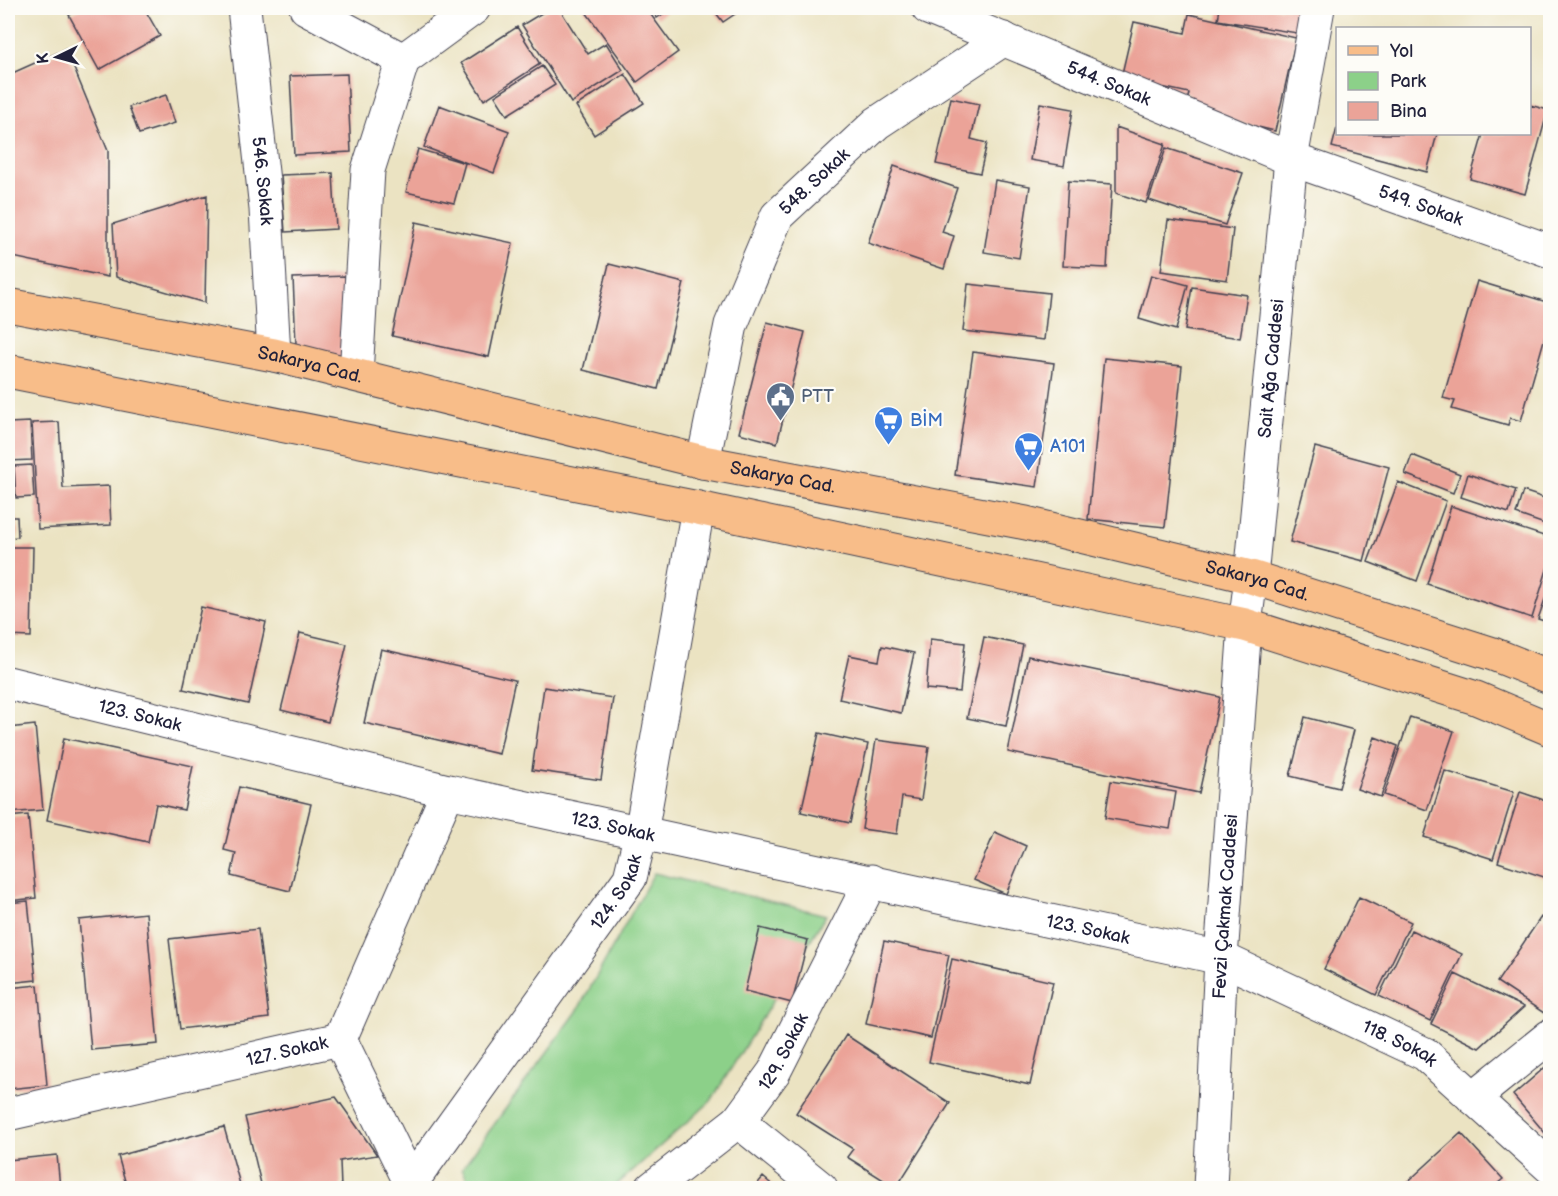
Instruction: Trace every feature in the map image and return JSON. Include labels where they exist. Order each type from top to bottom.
[{"type":"main road","name":"Sakarya Cad.","points":[[8,305],[274,355],[703,462],[1026,523],[1251,577],[1493,654],[1551,677]]},
{"type":"main road","points":[[8,371],[698,508],[1245,625],[1476,698],[1551,729]]},
{"type":"street","name":"546. Sokak","points":[[244,8],[266,209],[274,355]]},
{"type":"street","points":[[306,8],[403,60]]},
{"type":"street","points":[[356,375],[368,170],[403,60],[474,8]]},
{"type":"street","name":"544. Sokak","points":[[928,8],[1292,159]]},
{"type":"street","name":"Sait Ağa Caddesi","points":[[1245,625],[1292,159],[1318,8]]},
{"type":"street","name":"548. Sokak","points":[[703,462],[731,325],[777,216],[877,123],[1004,39]]},
{"type":"street","name":"549. Sokak","points":[[1292,159],[1551,251]]},
{"type":"street","name":"124. Sokak","points":[[412,1186],[630,878],[641,833],[698,508]]},
{"type":"street","name":"Fevzi Çakmak Caddesi","points":[[1210,1188],[1221,958],[1245,625]]},
{"type":"street","name":"123. Sokak","points":[[8,683],[448,791],[1221,958]]},
{"type":"street","name":"127. Sokak","points":[[8,1114],[340,1039],[448,791]]},
{"type":"street","name":"129. Sokak","points":[[652,1188],[679,1170],[738,1121],[774,1072],[871,881]]},
{"type":"street","name":"118. Sokak","points":[[1221,958],[1425,1054],[1551,1167]]},
{"type":"street","points":[[1473,1098],[1551,1036]]},
{"type":"street","points":[[340,1039],[412,1186]]},
{"type":"street","points":[[738,1121],[821,1188]]},
{"type":"green space","points":[[654,873],[826,915],[711,1101],[613,1188],[472,1188],[462,1168],[576,1013]]},
{"type":"building","points":[[83,8],[144,8],[160,36],[99,70],[69,15]]},
{"type":"building","points":[[550,8],[559,8],[588,54],[606,43],[623,70],[571,103],[522,25]]},
{"type":"building","points":[[583,8],[646,8],[678,52],[637,82]]},
{"type":"building","points":[[650,8],[672,8],[657,18]]},
{"type":"building","points":[[712,8],[744,8],[723,22]]},
{"type":"building","points":[[1220,8],[1308,8],[1303,34],[1218,20]]},
{"type":"building","points":[[1189,14],[1296,38],[1275,131],[1185,110],[1189,93],[1121,78],[1134,22],[1185,33]]},
{"type":"building","points":[[517,27],[540,64],[484,100],[461,63]]},
{"type":"building","points":[[66,49],[108,151],[108,277],[8,256],[8,75]]},
{"type":"building","points":[[542,66],[555,85],[507,115],[495,96]]},
{"type":"building","points":[[347,74],[351,152],[294,155],[290,76]]},
{"type":"building","points":[[625,74],[644,103],[594,135],[576,106]]},
{"type":"building","points":[[166,95],[175,123],[139,134],[129,107]]},
{"type":"building","points":[[951,98],[979,104],[971,139],[987,143],[980,173],[936,164]]},
{"type":"building","points":[[1040,103],[1073,109],[1064,166],[1030,160]]},
{"type":"building","points":[[439,105],[509,131],[494,173],[424,147]]},
{"type":"building","points":[[1531,105],[1548,110],[1525,194],[1470,179],[1483,135],[1531,135]]},
{"type":"building","points":[[1116,127],[1165,144],[1146,203],[1116,193]]},
{"type":"building","points":[[1336,132],[1336,135],[1437,135],[1427,172],[1332,147]]},
{"type":"building","points":[[1166,148],[1243,173],[1225,225],[1149,200]]},
{"type":"building","points":[[418,149],[465,163],[454,203],[406,192]]},
{"type":"building","points":[[894,166],[957,188],[942,232],[954,236],[944,269],[868,243]]},
{"type":"building","points":[[333,173],[336,229],[285,232],[281,175]]},
{"type":"building","points":[[995,180],[1030,186],[1019,258],[984,252]]},
{"type":"building","points":[[1068,181],[1112,184],[1107,268],[1063,266]]},
{"type":"building","points":[[207,195],[205,303],[116,277],[113,224]]},
{"type":"building","points":[[1168,220],[1233,229],[1227,280],[1161,271]]},
{"type":"building","points":[[416,222],[513,243],[489,357],[392,336]]},
{"type":"building","points":[[609,264],[684,283],[658,389],[583,370]]},
{"type":"building","points":[[1151,275],[1188,285],[1176,330],[1139,319]]},
{"type":"building","points":[[345,276],[349,364],[297,366],[293,278]]},
{"type":"building","points":[[1477,281],[1550,303],[1550,319],[1521,421],[1510,418],[1508,425],[1452,409],[1455,401],[1443,398]]},
{"type":"building","points":[[968,284],[1049,293],[1044,340],[963,331]]},
{"type":"building","points":[[1192,287],[1247,295],[1240,338],[1185,330]]},
{"type":"building","points":[[767,322],[805,332],[777,443],[739,433]]},
{"type":"building","points":[[973,352],[1054,363],[1037,487],[955,475]]},
{"type":"building","points":[[1104,358],[1182,366],[1165,527],[1088,519]]},
{"type":"building","points":[[30,422],[32,460],[8,461],[8,423]]},
{"type":"building","points":[[59,422],[63,488],[109,486],[111,525],[38,529],[32,423]]},
{"type":"building","points":[[1315,447],[1389,467],[1364,561],[1290,542]]},
{"type":"building","points":[[1412,455],[1460,474],[1453,493],[1405,474]]},
{"type":"building","points":[[32,465],[34,497],[16,498],[14,466]]},
{"type":"building","points":[[1468,474],[1516,490],[1509,513],[1461,497]]},
{"type":"building","points":[[1398,482],[1446,501],[1417,581],[1368,562]]},
{"type":"building","points":[[1523,491],[1550,500],[1550,526],[1516,514]]},
{"type":"building","points":[[1451,506],[1550,538],[1550,560],[1532,618],[1427,584]]},
{"type":"building","points":[[8,517],[17,517],[18,537],[8,538]]},
{"type":"building","points":[[8,547],[33,547],[31,637],[8,636]]},
{"type":"building","points":[[1550,585],[1550,623],[1538,619]]},
{"type":"building","points":[[201,607],[266,622],[248,704],[183,689]]},
{"type":"building","points":[[300,633],[347,644],[328,722],[281,710]]},
{"type":"building","points":[[984,637],[1023,645],[1006,726],[967,718]]},
{"type":"building","points":[[930,639],[965,643],[960,692],[926,689]]},
{"type":"building","points":[[882,646],[914,653],[901,713],[839,699],[849,655],[879,661]]},
{"type":"building","points":[[381,649],[515,680],[499,754],[364,723]]},
{"type":"building","points":[[1028,656],[1220,697],[1199,793],[1008,752]]},
{"type":"building","points":[[544,687],[613,698],[601,780],[532,770]]},
{"type":"building","points":[[1305,717],[1354,730],[1339,788],[1290,776]]},
{"type":"building","points":[[1410,717],[1454,731],[1427,810],[1384,795]]},
{"type":"building","points":[[35,725],[43,810],[8,813],[8,728]]},
{"type":"building","points":[[819,733],[868,744],[850,823],[801,812]]},
{"type":"building","points":[[1375,737],[1398,746],[1381,797],[1357,789]]},
{"type":"building","points":[[64,738],[193,766],[184,810],[156,804],[148,842],[47,820]]},
{"type":"building","points":[[876,740],[929,747],[921,800],[902,797],[897,834],[862,829]]},
{"type":"building","points":[[1445,771],[1514,792],[1493,859],[1424,837]]},
{"type":"building","points":[[1111,781],[1176,792],[1170,829],[1105,818]]},
{"type":"building","points":[[239,787],[311,804],[290,891],[231,876],[236,853],[224,850]]},
{"type":"building","points":[[1520,792],[1550,802],[1550,879],[1498,862]]},
{"type":"building","points":[[28,815],[36,898],[8,901],[8,817]]},
{"type":"building","points":[[995,832],[1026,846],[1006,894],[974,880]]},
{"type":"building","points":[[1359,897],[1411,922],[1376,995],[1324,969]]},
{"type":"building","points":[[28,901],[36,980],[8,983],[8,903]]},
{"type":"building","points":[[146,913],[158,1044],[91,1050],[79,920]]},
{"type":"building","points":[[1541,917],[1550,923],[1550,1017],[1497,982]]},
{"type":"building","points":[[760,928],[808,940],[792,1003],[745,991]]},
{"type":"building","points":[[258,929],[269,1018],[180,1029],[169,939]]},
{"type":"building","points":[[1411,930],[1462,954],[1430,1021],[1379,996]]},
{"type":"building","points":[[884,941],[949,955],[931,1038],[866,1024]]},
{"type":"building","points":[[952,959],[1053,982],[1030,1085],[929,1062]]},
{"type":"building","points":[[1455,974],[1524,1007],[1479,1048],[1431,1024]]},
{"type":"building","points":[[38,985],[47,1085],[8,1089],[8,988]]},
{"type":"building","points":[[846,1035],[950,1103],[896,1188],[847,1157],[853,1149],[796,1113]]},
{"type":"building","points":[[1550,1063],[1550,1139],[1513,1095]]},
{"type":"building","points":[[336,1097],[377,1155],[340,1161],[341,1188],[262,1188],[245,1117]]},
{"type":"building","points":[[224,1127],[241,1188],[127,1188],[118,1156]]},
{"type":"building","points":[[1461,1133],[1503,1179],[1492,1188],[1401,1188]]},
{"type":"building","points":[[57,1155],[60,1188],[8,1188],[8,1160]]},
{"type":"building","points":[[763,1177],[776,1188],[754,1188]]},
{"type":"place","name":"PTT","points":[[780,422]]},
{"type":"place","name":"BİM","points":[[889,446]]},
{"type":"place","name":"A101","points":[[1029,472]]}]
